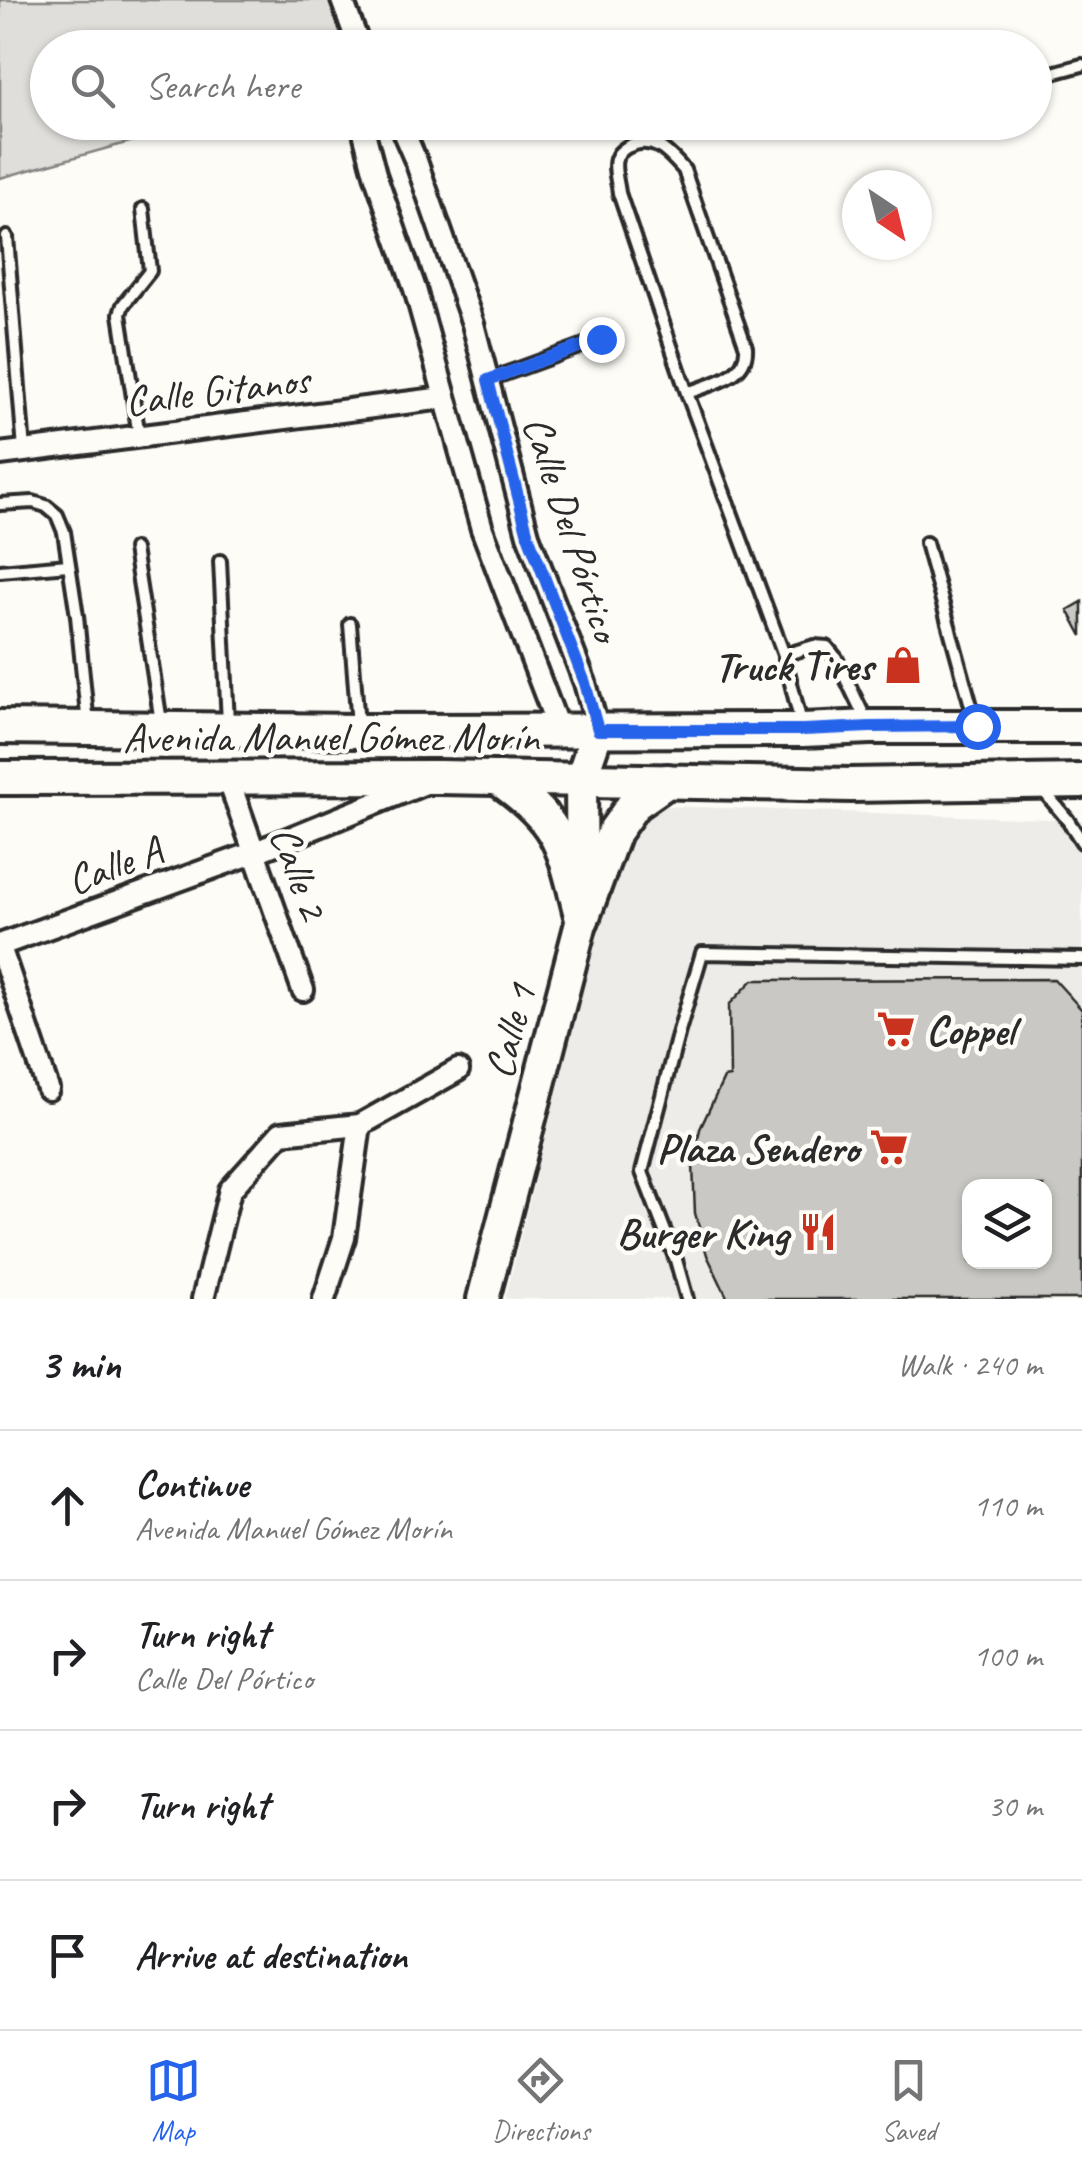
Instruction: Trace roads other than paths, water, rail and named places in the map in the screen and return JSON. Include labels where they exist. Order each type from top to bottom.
[{"type":"main road","name":"Avenida Manuel Gómez Morín","points":[[0,727],[359,731],[1082,727]]},
{"type":"main road","points":[[1022,781],[1012,753],[1030,727]]},
{"type":"main road","name":"Avenida Manuel Gómez Morín","points":[[0,778],[439,777],[851,785],[1082,781]]},
{"type":"main road","points":[[498,778],[532,803],[552,827],[566,855],[582,918]]},
{"type":"main road","points":[[582,918],[614,832],[634,804],[667,780]]},
{"type":"street","points":[[342,0],[353,30]]},
{"type":"street","name":"Calle Del Pórtico","points":[[365,140],[415,289],[482,530],[559,730]]},
{"type":"street","name":"Calle Del Pórtico","points":[[407,140],[473,324],[528,535],[585,683],[598,730]]},
{"type":"street","name":"Calle Gitanos","points":[[0,454],[444,398]]},
{"type":"street","name":"Calle 1","points":[[559,730],[581,779]]},
{"type":"street","name":"Calle 1","points":[[483,1299],[582,918],[581,779],[598,730]]},
{"type":"street","name":"Calle A","points":[[0,946],[253,853],[439,777]]},
{"type":"street","name":"Calle 2","points":[[228,778],[304,990]]},
{"type":"street","points":[[0,946],[48,1089]]},
{"type":"street","points":[[203,1299],[230,1190],[281,1133],[360,1125],[458,1070]]},
{"type":"street","points":[[324,1299],[344,1238],[360,1125]]},
{"type":"lane","points":[[1052,73],[1082,64]]},
{"type":"lane","points":[[687,392],[731,376],[747,357],[746,347],[684,170],[666,150],[645,142],[618,154],[615,162],[619,192],[687,392],[784,655],[803,730]]},
{"type":"lane","points":[[139,436],[120,314],[150,271],[143,209]]},
{"type":"lane","points":[[7,237],[24,451]]},
{"type":"lane","points":[[488,380],[601,339]]},
{"type":"lane","points":[[0,504],[33,502],[46,506],[57,515],[64,532],[88,728]]},
{"type":"lane","points":[[926,543],[977,726]]},
{"type":"lane","points":[[134,549],[162,728]]},
{"type":"lane","points":[[220,561],[229,729]]},
{"type":"lane","points":[[0,571],[68,565]]},
{"type":"lane","points":[[350,624],[359,731]]},
{"type":"lane","points":[[784,655],[814,646],[827,647],[870,727]]},
{"type":"lane","points":[[1022,781],[1067,819],[1082,842]]},
{"type":"lane","points":[[688,1299],[642,1172],[702,954],[1082,960]]},
{"type":"place","name":"Truck Tires","points":[[903,665]]},
{"type":"place","name":"Coppel","points":[[896,1029]]},
{"type":"place","name":"Plaza Sendero","points":[[889,1147]]},
{"type":"place","name":"Burger King","points":[[818,1232]]}]
